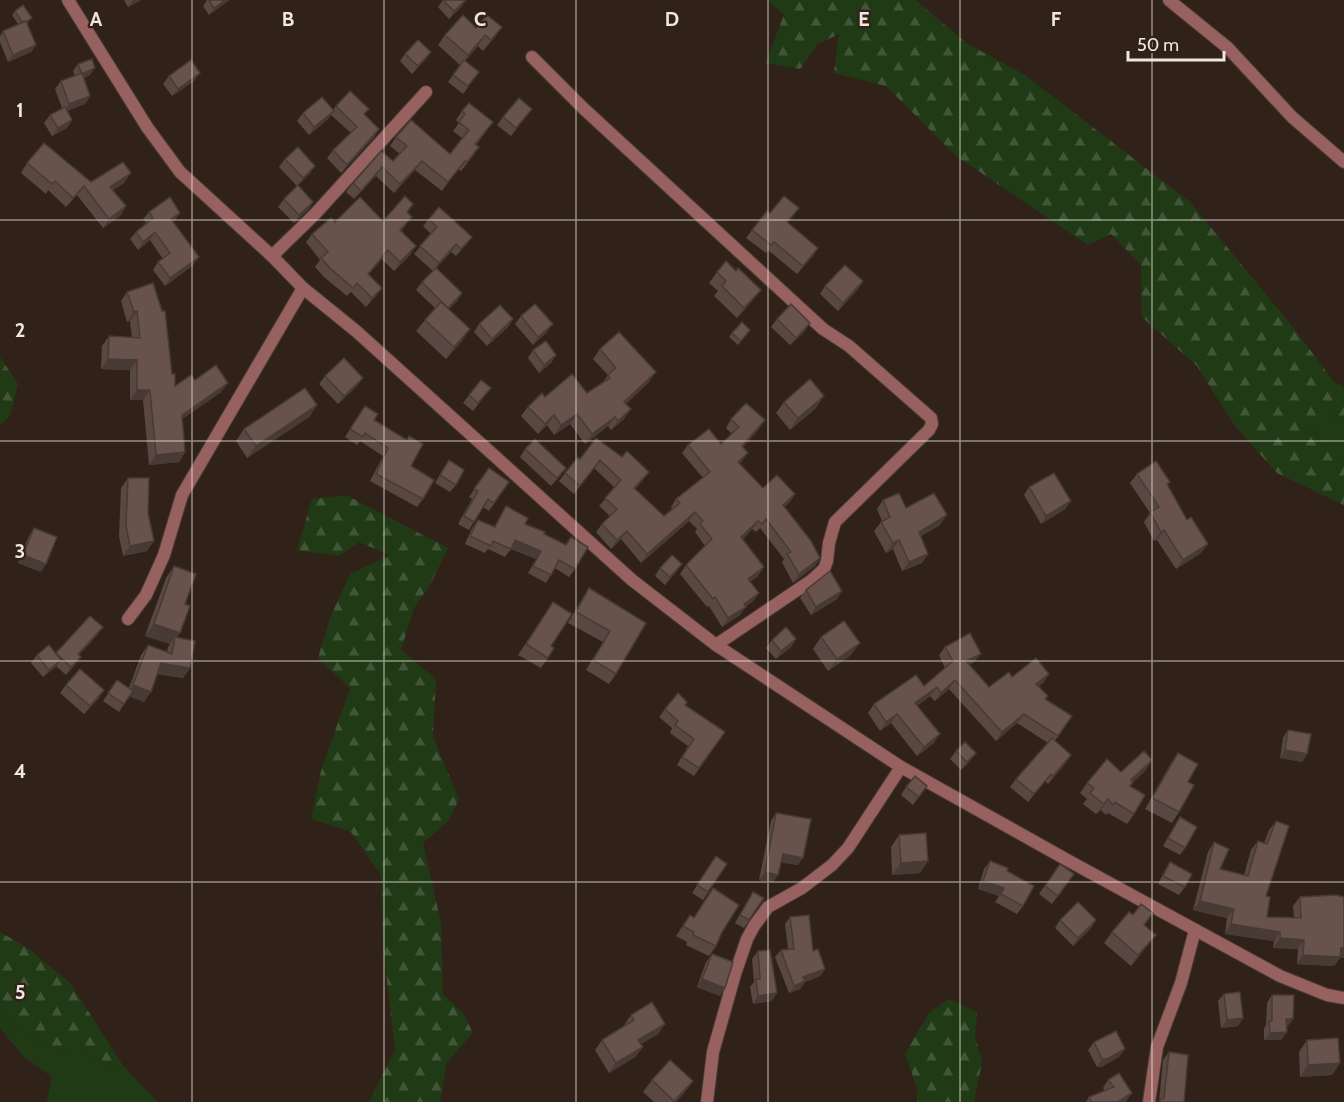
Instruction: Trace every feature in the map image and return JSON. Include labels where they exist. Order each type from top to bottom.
[{"type":"street","points":[[68,0],[147,127],[180,172],[272,256],[303,288],[356,331],[632,580],[716,645],[901,766],[1280,976],[1327,995],[1344,998]]},
{"type":"street","points":[[1169,0],[1228,48],[1292,117],[1344,162]]},
{"type":"street","points":[[532,57],[583,108],[823,328],[849,346],[931,417],[932,424],[929,430],[835,522],[824,569],[812,580],[716,645]]},
{"type":"street","points":[[272,256],[315,214],[426,92]]},
{"type":"street","points":[[128,619],[147,595],[164,555],[182,495],[303,288]]},
{"type":"street","points":[[707,1102],[713,1052],[735,974],[754,926],[768,908],[820,875],[840,856],[881,800],[901,766]]},
{"type":"street","points":[[1149,1102],[1157,1047],[1181,983],[1195,930]]},
{"type":"green space","points":[[766,0],[916,0],[966,43],[1025,75],[1190,202],[1292,326],[1335,383],[1344,387],[1344,419],[1335,415],[1310,426],[1328,452],[1344,462],[1344,505],[1277,473],[1235,426],[1197,366],[1142,317],[1141,265],[1111,234],[1088,245],[956,156],[886,86],[834,73],[839,34],[818,44],[800,69],[766,63],[784,14]]},
{"type":"green space","points":[[0,357],[18,384],[10,416],[0,425]]},
{"type":"green space","points":[[1335,415],[1344,419],[1344,462],[1328,452],[1310,425]]},
{"type":"green space","points":[[346,495],[448,548],[431,583],[414,608],[401,650],[436,679],[433,737],[459,799],[449,820],[423,843],[441,923],[443,994],[463,1013],[473,1033],[447,1062],[440,1102],[369,1102],[395,1050],[383,947],[381,875],[351,832],[311,819],[321,771],[350,688],[318,658],[330,618],[350,574],[390,555],[359,542],[339,556],[297,550],[312,499]]},
{"type":"green space","points":[[0,932],[29,949],[70,983],[124,1067],[112,1068],[88,1056],[45,1045],[16,1028],[0,1012]]},
{"type":"green space","points":[[949,999],[977,1012],[975,1036],[982,1062],[974,1102],[917,1102],[917,1088],[905,1054],[929,1013]]},
{"type":"green space","points":[[0,1012],[16,1028],[45,1045],[88,1056],[112,1068],[124,1067],[158,1102],[48,1102],[52,1077],[24,1057],[0,1028]]},
{"type":"building","points":[[209,0],[225,0],[214,8]]},
{"type":"building","points":[[443,0],[466,0],[454,11]]},
{"type":"building","points":[[23,5],[32,18],[26,22],[22,22],[15,11]]},
{"type":"building","points":[[463,15],[476,28],[487,15],[502,27],[491,40],[485,35],[468,55],[445,35]]},
{"type":"building","points":[[26,21],[36,45],[13,55],[3,31]]},
{"type":"building","points":[[418,40],[431,52],[418,66],[405,54]]},
{"type":"building","points":[[92,59],[95,68],[82,74],[78,64]]},
{"type":"building","points":[[191,60],[200,73],[178,89],[169,76]]},
{"type":"building","points":[[464,60],[479,72],[468,86],[453,75]]},
{"type":"building","points":[[82,73],[90,96],[69,104],[61,81]]},
{"type":"building","points":[[350,91],[369,109],[364,114],[379,129],[347,165],[333,150],[357,127],[336,106]]},
{"type":"building","points":[[322,97],[334,111],[314,127],[303,113]]},
{"type":"building","points":[[519,98],[532,109],[516,128],[503,117]]},
{"type":"building","points":[[469,103],[493,122],[475,144],[479,147],[448,182],[422,161],[400,184],[382,167],[361,191],[353,183],[381,151],[393,161],[407,146],[396,137],[411,120],[450,154],[469,130],[459,122],[465,114],[462,111]]},
{"type":"building","points":[[65,107],[72,120],[58,128],[50,115]]},
{"type":"building","points":[[44,143],[91,182],[123,162],[131,173],[110,187],[126,206],[109,219],[84,186],[73,198],[55,181],[52,184],[27,163]]},
{"type":"building","points":[[298,147],[315,166],[303,178],[285,159]]},
{"type":"building","points":[[298,185],[313,202],[299,215],[284,199]]},
{"type":"building","points":[[405,196],[413,204],[407,212],[412,217],[400,230],[416,246],[400,262],[388,250],[368,274],[382,288],[372,298],[357,283],[353,288],[330,268],[321,258],[328,252],[312,234],[331,218],[335,222],[360,197],[383,221]]},
{"type":"building","points":[[784,196],[799,208],[787,222],[818,248],[803,266],[774,242],[771,245],[752,230],[767,211],[770,213]]},
{"type":"building","points":[[170,197],[180,213],[171,219],[199,257],[170,278],[158,262],[170,253],[155,232],[143,242],[136,232],[153,218],[149,212]]},
{"type":"building","points":[[439,207],[472,237],[461,249],[456,244],[439,263],[420,246],[437,227],[429,219]]},
{"type":"building","points":[[726,261],[736,271],[738,268],[761,290],[744,308],[722,286],[726,281],[717,272]]},
{"type":"building","points":[[845,265],[863,281],[843,303],[825,286]]},
{"type":"building","points":[[436,268],[462,293],[448,308],[422,282]]},
{"type":"building","points":[[153,283],[162,311],[165,311],[175,386],[191,375],[195,380],[216,365],[228,383],[182,415],[185,452],[156,455],[150,390],[137,390],[137,360],[108,359],[109,336],[140,338],[137,311],[134,312],[127,292]]},
{"type":"building","points":[[441,302],[470,329],[454,347],[425,320]]},
{"type":"building","points":[[535,304],[553,324],[538,337],[521,316]]},
{"type":"building","points":[[791,304],[810,323],[796,338],[777,319]]},
{"type":"building","points":[[500,305],[513,319],[492,339],[479,324]]},
{"type":"building","points":[[742,322],[750,330],[741,341],[732,333]]},
{"type":"building","points":[[619,332],[656,372],[624,402],[631,409],[618,421],[615,417],[592,434],[577,414],[561,425],[554,415],[545,424],[528,407],[542,393],[545,397],[572,374],[587,393],[610,378],[608,375],[616,368],[600,349]]},
{"type":"building","points":[[546,341],[556,355],[544,365],[533,350]]},
{"type":"building","points":[[344,358],[363,378],[344,396],[325,376]]},
{"type":"building","points":[[810,379],[824,396],[798,418],[784,402]]},
{"type":"building","points":[[481,380],[491,388],[478,403],[469,395]]},
{"type":"building","points":[[305,388],[317,405],[256,446],[244,429]]},
{"type":"building","points":[[746,403],[765,420],[742,446],[748,453],[738,462],[763,488],[777,475],[795,494],[783,505],[811,541],[820,558],[799,574],[787,554],[791,552],[766,519],[762,524],[758,521],[741,537],[764,567],[748,579],[759,593],[744,604],[746,607],[728,618],[715,597],[713,599],[686,565],[712,539],[700,524],[703,521],[695,512],[647,554],[627,531],[617,540],[602,524],[617,509],[605,498],[621,480],[600,460],[580,486],[565,473],[578,457],[580,459],[596,438],[622,457],[627,451],[649,472],[634,488],[664,516],[680,503],[676,499],[710,472],[688,445],[709,429],[721,444],[739,427],[731,419]]},
{"type":"building","points":[[365,406],[378,414],[374,420],[407,440],[409,436],[423,444],[411,466],[434,480],[423,499],[376,474],[388,448],[365,433],[363,437],[350,429]]},
{"type":"building","points":[[535,439],[566,468],[557,478],[525,449]]},
{"type":"building","points":[[449,460],[464,470],[456,485],[440,475]]},
{"type":"building","points":[[1156,461],[1170,482],[1167,484],[1187,520],[1191,517],[1208,544],[1183,560],[1164,530],[1161,532],[1150,512],[1159,507],[1137,474]]},
{"type":"building","points":[[489,468],[509,482],[494,503],[488,499],[474,522],[464,516],[478,491],[474,489]]},
{"type":"building","points":[[1054,473],[1071,501],[1046,516],[1029,487]]},
{"type":"building","points":[[128,478],[149,478],[148,513],[154,541],[130,546],[126,526]]},
{"type":"building","points":[[899,493],[906,508],[934,493],[947,515],[919,532],[928,554],[909,562],[899,540],[893,543],[881,522],[890,517],[883,500]]},
{"type":"building","points":[[506,506],[528,518],[525,524],[545,532],[544,534],[566,545],[571,537],[588,547],[575,569],[559,560],[551,575],[533,566],[541,551],[515,540],[511,549],[493,541],[491,546],[470,536],[478,520],[495,527]]},
{"type":"building","points":[[34,528],[57,537],[46,564],[23,555]]},
{"type":"building","points":[[672,555],[682,564],[670,577],[660,568]]},
{"type":"building","points":[[174,566],[196,574],[185,604],[190,606],[180,633],[154,624]]},
{"type":"building","points":[[830,571],[842,591],[816,607],[806,590]]},
{"type":"building","points":[[589,588],[646,623],[616,674],[593,660],[610,631],[576,612]]},
{"type":"building","points":[[553,602],[572,614],[551,646],[554,648],[548,658],[526,644]]},
{"type":"building","points":[[90,616],[103,627],[78,654],[81,657],[71,667],[56,653]]},
{"type":"building","points":[[844,621],[860,643],[837,659],[821,637]]},
{"type":"building","points":[[786,627],[796,639],[781,651],[772,640]]},
{"type":"building","points":[[970,633],[981,654],[966,661],[989,687],[1009,672],[1012,677],[1036,658],[1049,674],[1036,684],[1048,696],[1045,699],[1072,716],[1058,736],[1024,714],[1002,732],[955,680],[941,693],[937,687],[915,703],[940,734],[924,747],[897,714],[886,722],[874,704],[916,675],[924,686],[953,661],[945,647]]},
{"type":"building","points":[[175,637],[195,641],[190,668],[161,663],[151,692],[133,685],[148,645],[172,654]]},
{"type":"building","points":[[49,645],[61,660],[49,670],[37,655]]},
{"type":"building","points":[[80,669],[104,690],[90,706],[66,685]]},
{"type":"building","points":[[117,680],[133,691],[124,704],[108,693]]},
{"type":"building","points":[[678,693],[687,702],[685,705],[725,732],[699,768],[682,757],[694,739],[675,725],[678,721],[665,709]]},
{"type":"building","points":[[1288,730],[1311,734],[1307,754],[1285,750]]},
{"type":"building","points":[[1052,738],[1071,755],[1034,794],[1016,779]]},
{"type":"building","points":[[965,742],[976,753],[967,762],[956,751]]},
{"type":"building","points":[[1144,751],[1152,760],[1131,780],[1133,782],[1130,786],[1145,795],[1134,814],[1115,802],[1113,805],[1108,799],[1104,804],[1090,793],[1094,788],[1087,783],[1107,759],[1121,772]]},
{"type":"building","points":[[1178,753],[1198,764],[1188,782],[1194,785],[1179,812],[1152,798]]},
{"type":"building","points":[[915,776],[927,786],[919,797],[906,787]]},
{"type":"building","points":[[776,813],[811,819],[803,858],[783,854],[778,875],[765,872]]},
{"type":"building","points":[[1180,817],[1197,827],[1185,848],[1168,838]]},
{"type":"building","points":[[1276,821],[1289,826],[1266,896],[1270,897],[1267,917],[1301,918],[1300,897],[1336,895],[1344,897],[1344,948],[1341,948],[1340,957],[1303,955],[1304,940],[1280,938],[1280,932],[1231,924],[1234,909],[1200,901],[1214,842],[1229,849],[1220,869],[1248,876],[1258,841],[1267,844]]},
{"type":"building","points":[[926,833],[928,861],[901,863],[899,835]]},
{"type":"building","points":[[716,856],[727,864],[708,892],[697,885]]},
{"type":"building","points":[[990,861],[1008,868],[1007,871],[1034,886],[1023,906],[1001,894],[1004,888],[983,881]]},
{"type":"building","points":[[1170,862],[1192,874],[1185,887],[1163,876]]},
{"type":"building","points":[[1060,864],[1074,874],[1058,896],[1045,886]]},
{"type":"building","points":[[713,888],[739,905],[716,946],[693,935],[694,932],[683,926],[690,915],[694,918]]},
{"type":"building","points":[[753,892],[764,898],[749,920],[740,915]]},
{"type":"building","points":[[1078,902],[1096,920],[1078,938],[1060,920]]},
{"type":"building","points":[[1141,904],[1153,913],[1144,925],[1156,935],[1138,955],[1112,932],[1129,912],[1133,915]]},
{"type":"building","points":[[809,915],[813,951],[818,949],[825,969],[803,977],[805,981],[794,986],[781,950],[794,949],[790,917]]},
{"type":"building","points":[[770,950],[777,993],[758,996],[756,979],[760,979],[758,951]]},
{"type":"building","points":[[712,954],[733,962],[725,988],[702,979]]},
{"type":"building","points":[[1240,992],[1243,1018],[1227,1020],[1224,994]]},
{"type":"building","points":[[1272,995],[1294,995],[1293,1019],[1286,1019],[1287,1032],[1270,1033]]},
{"type":"building","points":[[652,1002],[665,1024],[638,1040],[643,1047],[616,1063],[602,1040],[634,1020],[631,1015]]},
{"type":"building","points":[[1116,1031],[1125,1049],[1107,1059],[1102,1059],[1094,1042]]},
{"type":"building","points":[[1338,1038],[1340,1063],[1308,1065],[1307,1040]]},
{"type":"building","points":[[1169,1052],[1188,1055],[1184,1102],[1160,1102],[1164,1098]]},
{"type":"building","points":[[670,1060],[693,1081],[674,1101],[652,1080]]},
{"type":"building","points":[[1119,1073],[1132,1093],[1118,1102],[1091,1102],[1089,1097],[1114,1087],[1108,1080]]}]
